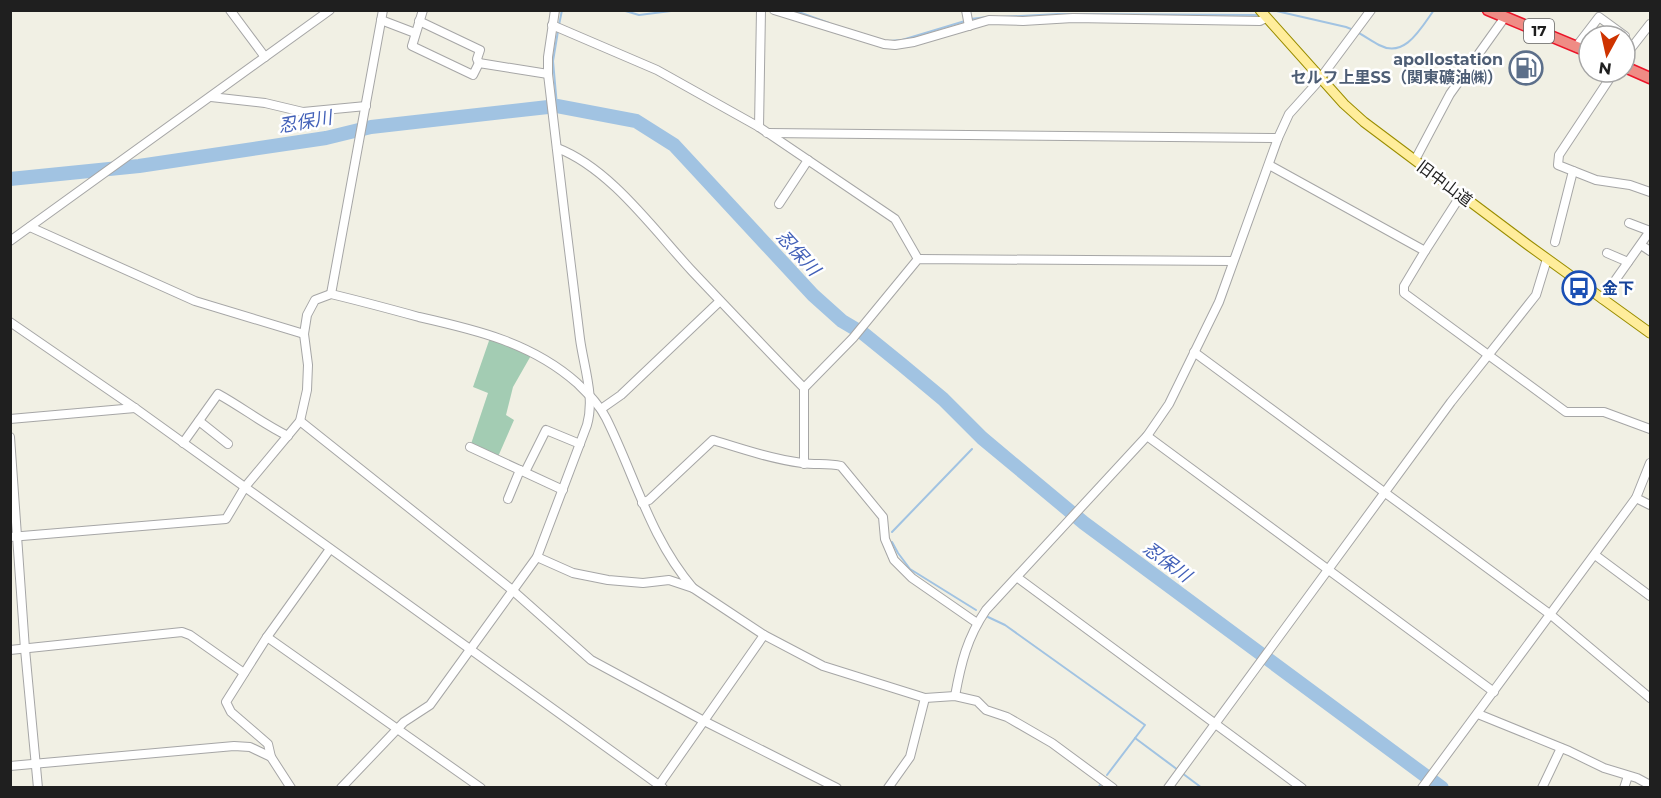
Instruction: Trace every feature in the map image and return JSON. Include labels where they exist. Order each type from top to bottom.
[{"type":"highway","name":"17","points":[[1488,10],[1576,47]]},
{"type":"main road","name":"旧中山道","points":[[1263,14],[1353,112],[1547,259],[1650,333]]},
{"type":"street","points":[[230,10],[265,57]]},
{"type":"street","points":[[10,241],[330,10]]},
{"type":"street","points":[[331,294],[383,10]]},
{"type":"street","points":[[419,21],[480,50],[477,59],[479,63],[473,75],[411,46],[416,33],[419,21],[423,10]]},
{"type":"street","points":[[341,788],[397,729],[430,705],[537,557],[589,419],[590,395],[580,340],[548,74],[548,57],[555,10]]},
{"type":"street","points":[[759,127],[760,10]]},
{"type":"street","points":[[774,10],[884,44],[895,45],[914,42],[989,20],[1023,21],[1073,18],[1260,21],[1263,14]]},
{"type":"street","points":[[966,10],[969,26]]},
{"type":"street","points":[[955,696],[963,655],[977,623],[986,610],[1147,436],[1169,404],[1219,302],[1278,138],[1289,114],[1316,84],[1371,10]]},
{"type":"street","points":[[1415,160],[1450,94],[1505,17]]},
{"type":"street","points":[[1594,24],[1599,17],[1609,24]]},
{"type":"street","points":[[381,20],[416,33]]},
{"type":"street","points":[[1637,40],[1650,24]]},
{"type":"street","points":[[552,25],[657,70],[759,127],[895,219],[918,260]]},
{"type":"street","points":[[479,63],[548,74]]},
{"type":"street","points":[[1606,84],[1559,154],[1558,165],[1596,180],[1630,184],[1650,192]]},
{"type":"street","points":[[211,96],[265,103],[303,112],[366,106]]},
{"type":"street","points":[[767,133],[1278,138]]},
{"type":"street","points":[[557,148],[567,152],[610,181],[804,388],[804,464]]},
{"type":"street","points":[[779,204],[808,160]]},
{"type":"street","points":[[1269,165],[1425,251]]},
{"type":"street","points":[[1555,243],[1573,171]]},
{"type":"street","points":[[1461,195],[1404,286],[1404,293],[1566,412],[1604,411],[1650,429]]},
{"type":"street","points":[[1602,299],[1650,231],[1629,223]]},
{"type":"street","points":[[30,227],[195,301],[304,334]]},
{"type":"street","points":[[1641,244],[1650,251]]},
{"type":"street","points":[[1607,253],[1628,262]]},
{"type":"street","points":[[1168,788],[1451,402],[1536,295],[1547,259]]},
{"type":"street","points":[[918,260],[1233,261]]},
{"type":"street","points":[[804,388],[863,327],[918,260]]},
{"type":"street","points":[[14,537],[226,519],[245,488],[300,421],[307,390],[309,365],[304,334],[307,315],[315,300],[331,294],[504,339],[546,359],[564,371],[590,395],[601,409],[666,552],[693,588]]},
{"type":"street","points":[[601,409],[621,395],[720,301]]},
{"type":"street","points":[[10,321],[135,408],[660,787],[764,635]]},
{"type":"street","points":[[1194,352],[1551,615],[1650,698]]},
{"type":"street","points":[[183,443],[218,394],[237,404],[260,422],[288,436]]},
{"type":"street","points":[[10,419],[135,408]]},
{"type":"street","points":[[199,421],[228,444]]},
{"type":"street","points":[[300,421],[513,592],[591,660],[704,721],[837,788]]},
{"type":"street","points":[[508,499],[546,430],[580,444]]},
{"type":"street","points":[[1147,436],[1494,692]]},
{"type":"street","points":[[10,437],[14,537],[38,788]]},
{"type":"street","points":[[642,502],[649,500],[713,440],[804,464],[841,466],[883,517],[885,539],[894,560],[912,578],[977,623]]},
{"type":"street","points":[[470,447],[562,490]]},
{"type":"street","points":[[1422,787],[1636,498],[1650,463]]},
{"type":"street","points":[[1636,498],[1650,505]]},
{"type":"street","points":[[291,788],[271,757],[268,744],[231,712],[226,702],[267,637],[330,549]]},
{"type":"street","points":[[1595,555],[1650,596]]},
{"type":"street","points":[[537,557],[573,573],[608,580],[643,583],[669,579],[693,588],[764,635],[823,666],[925,698],[955,696],[977,701],[986,710],[1007,717],[1052,743],[1113,788]]},
{"type":"street","points":[[1018,578],[1302,788]]},
{"type":"street","points":[[10,650],[182,632],[190,634],[244,673]]},
{"type":"street","points":[[267,637],[481,788]]},
{"type":"street","points":[[888,788],[910,757],[925,698]]},
{"type":"street","points":[[1478,714],[1604,768],[1650,785]]},
{"type":"street","points":[[10,765],[234,746],[250,747],[271,757]]},
{"type":"street","points":[[1542,788],[1561,748]]},
{"type":"street","points":[[1624,788],[1628,776]]},
{"type":"green space","points":[[491,335],[533,352],[513,387],[506,415],[514,420],[497,459],[470,447],[488,393],[473,387]]},
{"type":"waterway","points":[[559,25],[562,10]]},
{"type":"waterway","points":[[622,10],[639,15],[679,10]]},
{"type":"waterway","points":[[793,10],[829,23]]},
{"type":"waterway","points":[[1272,10],[1346,27],[1388,48],[1397,48],[1411,40],[1434,10]]},
{"type":"waterway","points":[[1000,17],[1058,14],[1257,15],[1261,13]]},
{"type":"waterway","points":[[970,19],[988,17]]},
{"type":"waterway","points":[[889,41],[902,40],[965,21]]},
{"type":"waterway","points":[[557,106],[553,61],[558,31]]},
{"type":"waterway","name":"忍保川","points":[[10,179],[139,166],[326,138],[371,127],[557,106],[636,121],[674,145],[813,295],[842,321],[864,334],[943,399],[982,438],[1084,523],[1442,788]]},
{"type":"waterway","points":[[892,532],[972,449]]},
{"type":"waterway","points":[[892,542],[910,569],[976,610]]},
{"type":"waterway","points":[[988,617],[1005,625],[1145,725],[1107,775]]},
{"type":"waterway","points":[[1135,738],[1178,770]]},
{"type":"waterway","points":[[1182,773],[1202,788]]},
{"type":"place","name":"apollostation セルフ上里SS（関東礦油㈱）","points":[[1526,68]]},
{"type":"place","name":"金下","points":[[1579,288]]}]
